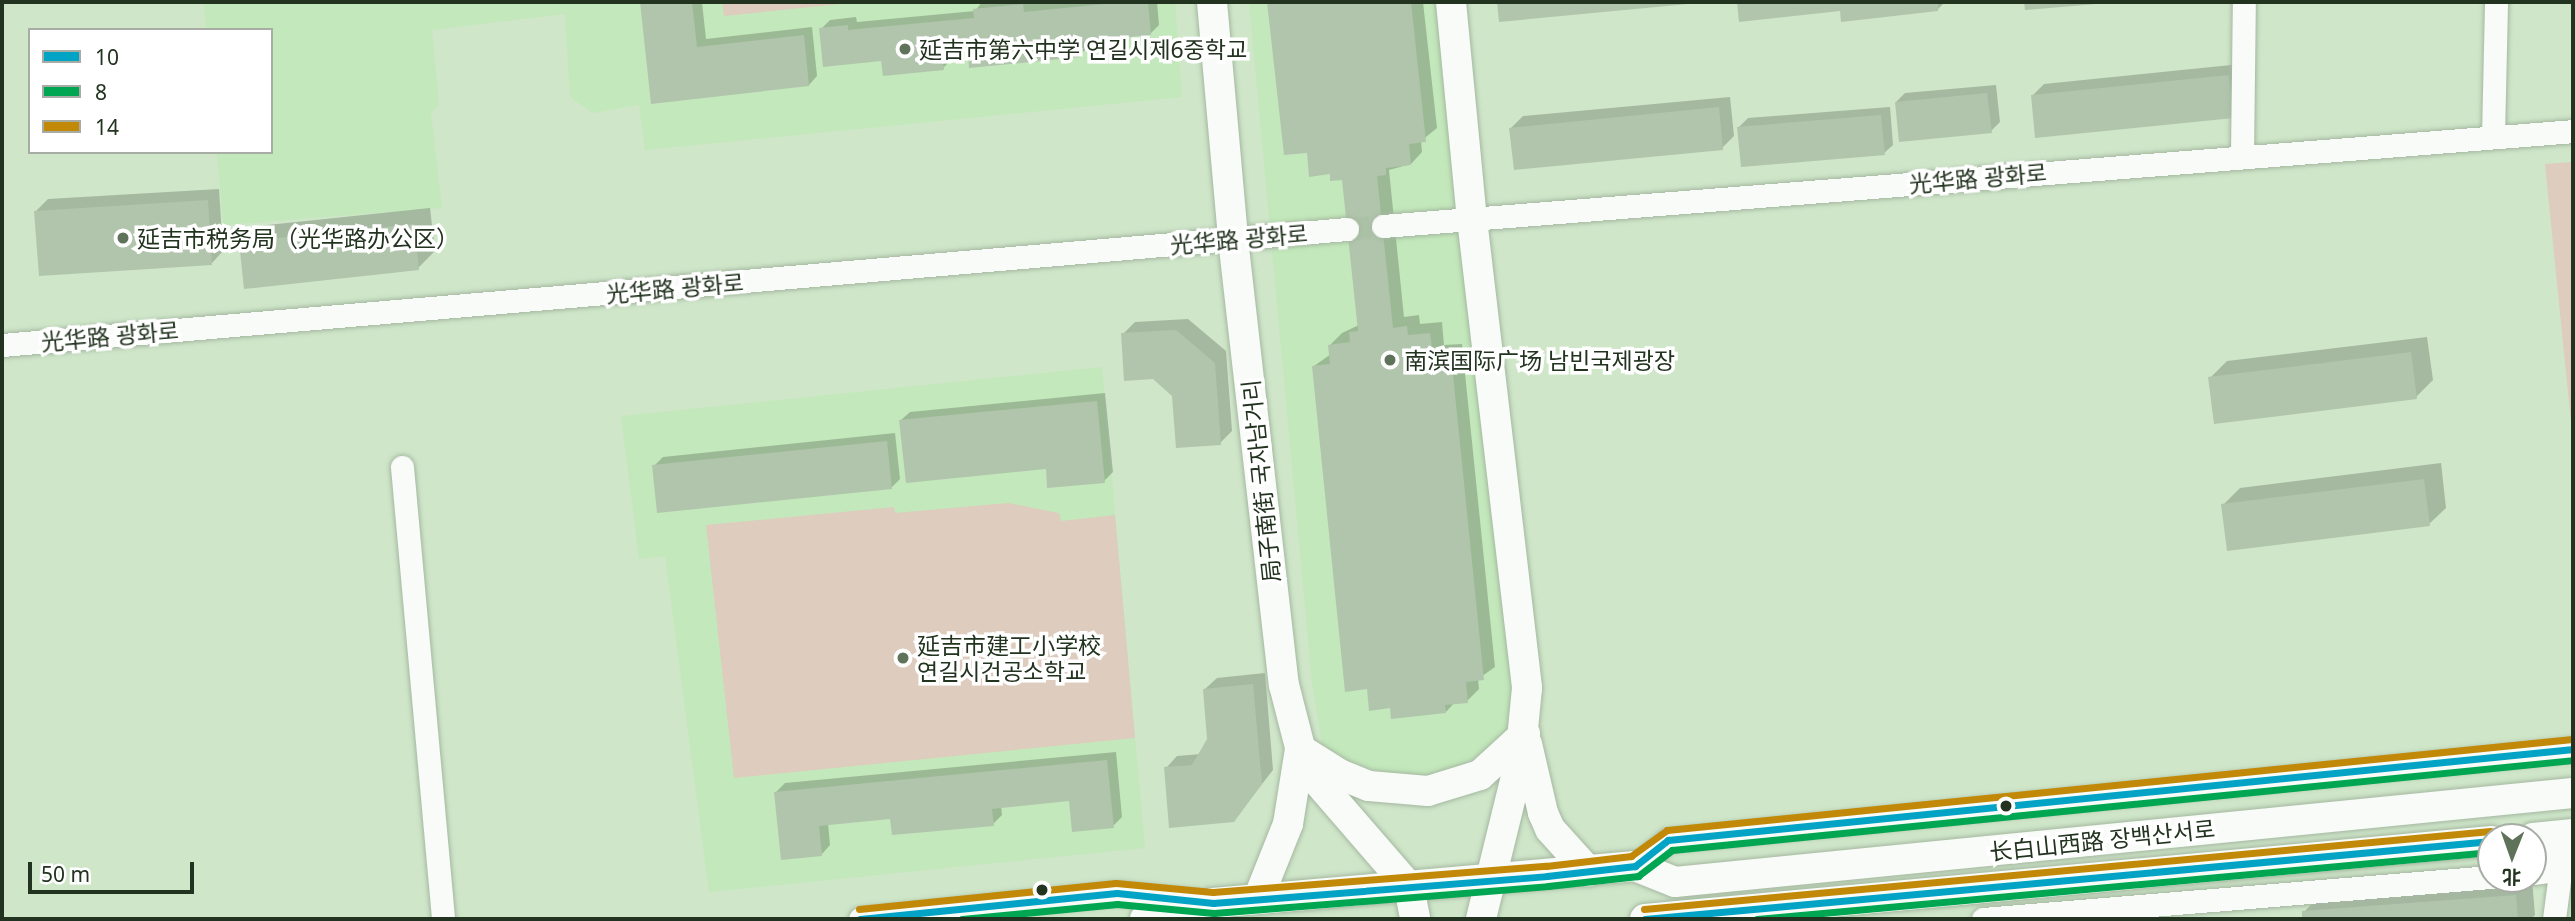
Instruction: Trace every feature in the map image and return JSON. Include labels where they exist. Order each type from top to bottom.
[{"type":"main road","name":"局子南街 국자남거리","points":[[1212,2],[1233,239],[1284,685],[1300,748],[1312,775],[1409,887]]},
{"type":"main road","points":[[1451,2],[1472,219],[1527,688],[1525,734],[1481,919]]},
{"type":"main road","points":[[1258,899],[1289,824],[1300,748],[1339,774],[1370,786],[1428,791],[1480,775],[1525,734]]},
{"type":"main road","points":[[1525,734],[1543,813],[1550,829],[1588,871]]},
{"type":"main road","name":"长白山西路 장백산서로","points":[[1145,919],[1213,903],[1258,899],[1635,866],[1675,882],[2573,793]]},
{"type":"main road","points":[[2547,836],[2569,834]]},
{"type":"main road","name":"长白山西路 장백산서로","points":[[1645,919],[2477,842]]},
{"type":"main road","points":[[1409,887],[1415,919]]},
{"type":"street","points":[[2242,155],[2244,2]]},
{"type":"street","points":[[2493,136],[2496,2]]},
{"type":"street","name":"光华路 광화로","points":[[1382,226],[2242,155],[2573,131]]},
{"type":"street","name":"光华路 광화로","points":[[2,345],[1347,229]]},
{"type":"street","points":[[402,467],[443,919]]},
{"type":"street","name":"长白山西路 장백산서로","points":[[1635,866],[1668,840],[2573,749]]},
{"type":"street","points":[[2547,872],[2550,872],[2569,834]]},
{"type":"street","points":[[2554,919],[2569,834]]},
{"type":"street","points":[[1983,919],[2290,897],[2477,878]]},
{"type":"street","name":"长白山西路 장백산서로","points":[[860,919],[1116,893],[1213,903]]},
{"type":"shaded area","points":[[204,2],[1175,2],[1182,97],[645,150],[639,105],[593,113],[570,97],[565,14],[432,30],[439,105],[431,113],[442,208],[223,225],[217,154],[273,154],[273,28],[206,28]]},
{"type":"shaded area","points":[[722,2],[860,2],[724,16]]},
{"type":"shaded area","points":[[1249,2],[1440,2],[1517,717],[1495,745],[1453,771],[1422,778],[1396,778],[1338,757],[1322,745],[1312,683]]},
{"type":"shaded area","points":[[2573,162],[2573,422],[2571,422],[2545,164]]},
{"type":"shaded area","name":"延吉市建工小学校 연길시건공소학교","points":[[1102,367],[1145,848],[709,892],[665,556],[639,559],[621,416]]},
{"type":"shaded area","points":[[1008,503],[1059,513],[1061,521],[1115,515],[1135,738],[734,778],[706,525],[894,507],[895,513]]},
{"type":"building","points":[[640,2],[692,2],[697,47],[804,35],[809,86],[651,104]]},
{"type":"building","points":[[1148,2],[1151,35],[1079,42],[1081,57],[969,68],[968,53],[942,55],[944,70],[883,76],[881,61],[823,67],[819,28],[848,25],[848,30],[974,18],[973,9],[1023,4],[1024,12]]},
{"type":"building","name":"南滨国际广场 남빈국제광장","points":[[1267,2],[1411,2],[1426,142],[1409,144],[1411,165],[1386,168],[1386,175],[1377,176],[1393,328],[1407,326],[1408,335],[1430,333],[1433,356],[1451,355],[1484,680],[1466,682],[1468,703],[1445,705],[1446,713],[1391,719],[1390,708],[1369,711],[1367,689],[1345,692],[1312,366],[1330,364],[1328,345],[1350,342],[1349,332],[1358,331],[1342,180],[1330,181],[1330,174],[1309,177],[1307,153],[1284,155]]},
{"type":"building","points":[[1497,2],[1688,2],[1688,4],[1499,22]]},
{"type":"building","points":[[1737,2],[1938,2],[1938,11],[1841,22],[1840,11],[1739,22]]},
{"type":"building","points":[[2024,2],[2095,2],[2096,4],[2025,10]]},
{"type":"building","points":[[2229,75],[2234,118],[2035,138],[2031,95]]},
{"type":"building","points":[[1987,93],[1992,133],[1899,142],[1895,102]]},
{"type":"building","points":[[1719,107],[1723,150],[1514,170],[1509,128]]},
{"type":"building","points":[[1881,115],[1885,155],[1741,167],[1737,127]]},
{"type":"building","name":"延吉市税务局（光华路办公区）","points":[[208,200],[212,265],[39,276],[34,211]]},
{"type":"building","points":[[414,224],[419,270],[244,289],[239,242]]},
{"type":"building","points":[[1176,330],[1215,363],[1221,445],[1176,448],[1172,396],[1153,379],[1124,381],[1121,333]]},
{"type":"building","points":[[2411,352],[2417,399],[2214,424],[2208,377]]},
{"type":"building","points":[[1097,401],[1105,483],[1047,488],[1046,469],[906,483],[899,420]]},
{"type":"building","points":[[887,441],[892,489],[657,513],[652,465]]},
{"type":"building","points":[[2424,479],[2430,526],[2227,551],[2221,504]]},
{"type":"building","points":[[1253,684],[1262,784],[1234,822],[1169,828],[1164,767],[1192,765],[1207,739],[1203,689]]},
{"type":"building","points":[[1107,760],[1114,828],[1072,832],[1069,801],[992,809],[994,826],[892,835],[890,819],[819,826],[822,856],[781,860],[774,792]]},
{"type":"building","points":[[2516,895],[2518,919],[2302,919],[2302,911]]},
{"type":"tunnel","points":[[1347,229],[1383,226]]},
{"type":"transit line","name":"14","points":[[859,909],[1116,883],[1213,892],[1546,866],[1631,856],[1667,830],[2572,739]]},
{"type":"transit line","name":"10","points":[[860,919],[1117,893],[1213,903],[1547,876],[1635,866],[1668,840],[2573,749]]},
{"type":"transit line","name":"8","points":[[962,919],[1117,904],[1214,913],[1548,886],[1638,876],[1672,850],[2573,760]]},
{"type":"transit line","name":"14","points":[[1644,909],[2477,832]]},
{"type":"transit line","name":"10","points":[[1645,919],[2477,842]]},
{"type":"transit line","name":"8","points":[[1757,919],[2477,853]]},
{"type":"place","name":"延吉市第六中学 연길시제6중학교","points":[[905,49]]},
{"type":"place","name":"延吉市税务局（光华路办公区）","points":[[123,238]]},
{"type":"place","name":"南滨国际广场 남빈국제광장","points":[[1390,360]]},
{"type":"place","name":"延吉市建工小学校 연길시건공소학교","points":[[903,658]]}]
